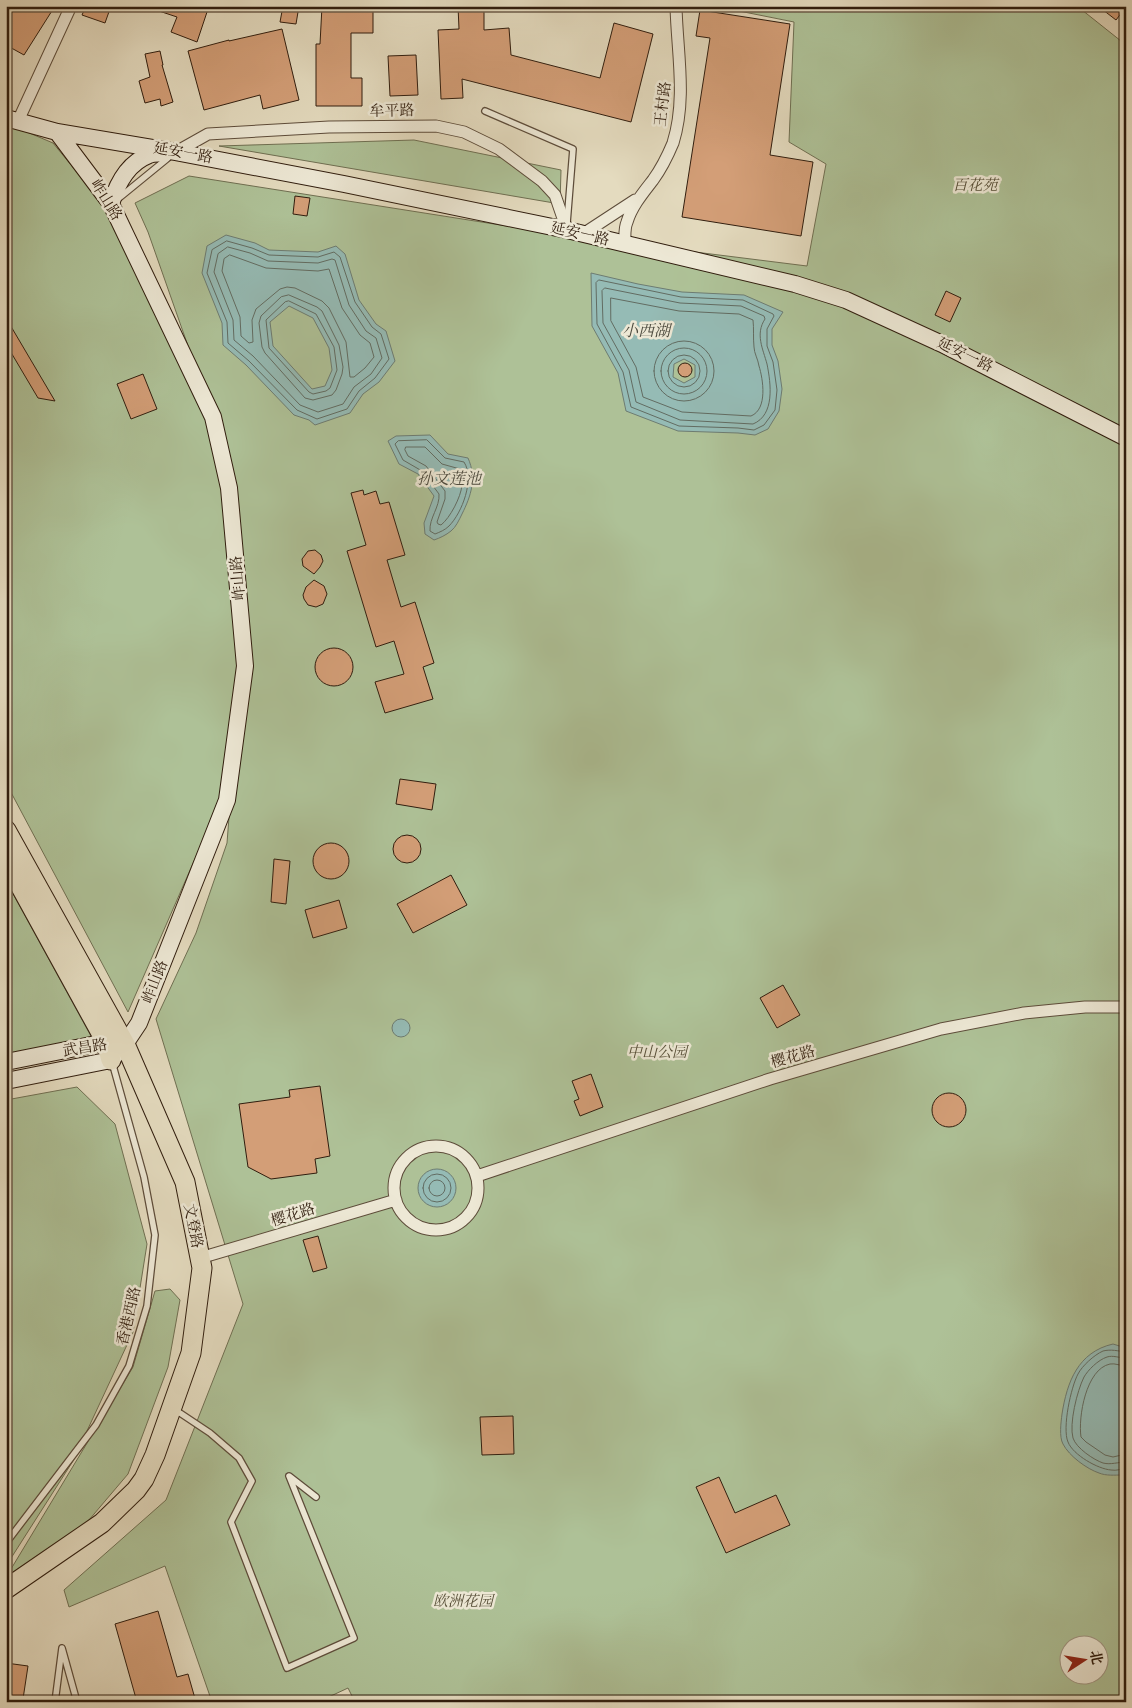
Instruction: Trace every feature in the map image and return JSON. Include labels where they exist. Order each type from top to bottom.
[{"type":"main road","name":"延安一路","points":[[12,119],[57,132],[176,152],[344,184],[567,230],[795,284],[846,300],[942,344],[1126,438]]},
{"type":"main road","name":"岞山路","points":[[57,132],[111,204],[213,417],[230,488],[245,666],[227,800],[139,1023],[126,1044]]},
{"type":"main road","points":[[111,204],[116,187],[130,167],[149,155],[176,152]]},
{"type":"main road","name":"文登路","points":[[6,830],[126,1044],[185,1182],[202,1268],[191,1353],[155,1455],[144,1479],[136,1490],[102,1523],[6,1589]]},
{"type":"main road","points":[[6,860],[106,1042],[111,1060]]},
{"type":"main road","name":"武昌路","points":[[6,1062],[106,1042],[126,1044]]},
{"type":"main road","name":"武昌路","points":[[6,1081],[111,1060],[126,1044]]},
{"type":"street","points":[[12,119],[71,6]]},
{"type":"street","name":"王村路","points":[[625,244],[627,222],[640,196],[654,179],[673,143],[680,112],[681,76],[676,6]]},
{"type":"street","name":"牟平路","points":[[176,152],[208,134],[329,127],[436,126],[464,132],[499,149],[542,180],[555,195],[567,230]]},
{"type":"street","name":"王村路","points":[[584,234],[640,196]]},
{"type":"street","name":"樱花路","points":[[477,1176],[770,1080],[941,1029],[1024,1013],[1085,1007],[1126,1007]]},
{"type":"street","points":[[432,1146],[446,1147],[460,1153],[470,1163],[477,1176],[479,1190],[476,1203],[470,1214],[460,1223],[448,1229],[435,1231],[410,1222],[401,1212],[396,1200],[394,1185],[398,1171],[406,1159],[418,1150],[432,1146]]},
{"type":"street","name":"樱花路","points":[[200,1258],[396,1200]]},
{"type":"lane","points":[[484,111],[573,149],[567,230]]},
{"type":"lane","name":"香港西路","points":[[6,1543],[96,1425],[128,1366],[147,1306],[155,1235],[144,1177],[111,1060]]},
{"type":"lane","points":[[172,1407],[210,1433],[239,1458],[252,1481],[231,1522],[287,1668],[354,1638],[289,1476],[316,1497]]},
{"type":"lane","points":[[55,1702],[62,1648],[77,1702]]},
{"type":"green space","name":"中山公园","points":[[714,6],[985,6],[988,9],[992,6],[1077,6],[1126,45],[1126,1702],[355,1702],[348,1688],[318,1702],[212,1702],[165,1566],[69,1607],[64,1590],[166,1500],[243,1304],[156,1019],[196,933],[227,843],[235,740],[245,666],[213,417],[148,232],[135,203],[189,176],[583,238],[807,266],[826,164],[789,142],[794,22]]},
{"type":"green space","points":[[6,125],[53,143],[108,210],[207,420],[225,495],[239,666],[222,797],[128,1012],[6,783]]},
{"type":"green space","points":[[414,140],[561,170],[560,204],[219,146]]},
{"type":"green space","points":[[6,881],[92,1038],[6,1056]]},
{"type":"green space","points":[[77,1087],[115,1124],[147,1244],[133,1332],[73,1461],[6,1566],[6,1100]]},
{"type":"green space","points":[[170,1289],[180,1300],[168,1367],[128,1474],[83,1527],[6,1579],[6,1571],[11,1569],[133,1367],[155,1291]]},
{"type":"water","points":[[226,235],[255,243],[269,250],[318,252],[336,246],[345,254],[359,300],[376,324],[386,331],[395,361],[379,382],[363,394],[350,413],[315,425],[309,420],[294,415],[246,365],[223,345],[222,323],[202,273],[207,246]],"holes":[[[289,306],[313,318],[329,348],[332,370],[325,386],[312,389],[273,346],[270,322]]]},
{"type":"water","name":"小西湖","points":[[591,273],[682,292],[744,295],[783,312],[772,329],[772,345],[778,361],[782,389],[779,411],[768,429],[755,435],[678,431],[626,411],[618,373],[592,326]],"holes":[[[684,359],[695,365],[695,377],[684,383],[673,377],[674,364]]]},
{"type":"water","name":"孙文莲池","points":[[430,435],[448,454],[468,458],[472,473],[472,487],[468,500],[456,525],[447,534],[434,540],[425,534],[424,523],[434,496],[418,474],[399,464],[388,441],[396,436]]},
{"type":"water","points":[[401,1019],[407,1022],[410,1028],[407,1034],[401,1037],[395,1034],[392,1028],[395,1022]]},
{"type":"water","points":[[437,1169],[451,1174],[456,1188],[451,1202],[437,1207],[423,1202],[418,1188],[423,1174]]},
{"type":"water","points":[[1113,1344],[1126,1348],[1126,1471],[1122,1475],[1102,1474],[1084,1465],[1066,1449],[1061,1434],[1064,1402],[1076,1370],[1091,1354]]},
{"type":"building","points":[[6,6],[55,6],[24,55],[6,45]]},
{"type":"building","points":[[86,6],[111,6],[105,23],[82,15]]},
{"type":"building","points":[[150,6],[209,6],[197,42],[171,32],[177,17],[150,8]]},
{"type":"building","points":[[283,6],[299,6],[296,24],[280,22]]},
{"type":"building","points":[[322,6],[373,6],[373,33],[351,33],[351,78],[362,78],[362,106],[316,106],[316,44],[320,44]]},
{"type":"building","points":[[458,6],[484,6],[484,30],[509,28],[511,55],[600,78],[614,23],[653,34],[631,122],[462,79],[463,98],[441,99],[438,30],[459,29]]},
{"type":"building","points":[[1098,6],[1126,6],[1126,7],[1116,20]]},
{"type":"building","points":[[700,10],[790,24],[770,155],[813,162],[801,236],[682,217],[710,38],[696,36]]},
{"type":"building","points":[[282,29],[299,100],[263,109],[260,95],[204,110],[188,51]]},
{"type":"building","points":[[160,51],[162,65],[173,102],[161,106],[160,99],[145,103],[139,81],[150,77],[145,54]]},
{"type":"building","points":[[416,55],[418,95],[390,96],[388,56]]},
{"type":"building","points":[[295,196],[310,198],[307,216],[293,214]]},
{"type":"building","points":[[946,291],[961,298],[950,322],[935,315]]},
{"type":"building","points":[[6,318],[55,401],[38,398],[6,344]]},
{"type":"building","points":[[685,363],[690,365],[692,370],[690,375],[685,377],[680,375],[678,370],[680,365]]},
{"type":"building","points":[[143,374],[157,409],[131,419],[117,384]]},
{"type":"building","points":[[363,490],[364,495],[376,491],[380,504],[389,502],[405,555],[387,560],[401,607],[415,602],[434,663],[423,667],[433,699],[385,713],[375,682],[404,674],[394,641],[376,647],[347,551],[366,545],[351,493]]},
{"type":"building","points":[[315,550],[321,555],[323,561],[314,574],[303,566],[302,559],[308,551]]},
{"type":"building","points":[[314,580],[324,586],[327,594],[323,604],[316,607],[308,605],[303,595],[306,587]]},
{"type":"building","points":[[334,648],[348,653],[353,667],[348,681],[334,686],[320,681],[315,667],[320,653]]},
{"type":"building","points":[[400,779],[436,784],[432,810],[396,804]]},
{"type":"building","points":[[407,835],[417,839],[421,849],[417,859],[407,863],[397,859],[393,849],[397,839]]},
{"type":"building","points":[[331,843],[338,844],[344,848],[348,854],[348,868],[344,874],[338,878],[331,879],[324,878],[318,874],[314,868],[313,861],[314,854],[318,848],[324,844]]},
{"type":"building","points":[[274,859],[290,861],[286,904],[271,902]]},
{"type":"building","points":[[451,875],[467,905],[413,933],[397,904]]},
{"type":"building","points":[[339,900],[347,928],[313,938],[305,910]]},
{"type":"building","points":[[783,985],[800,1015],[777,1028],[760,998]]},
{"type":"building","points":[[591,1074],[603,1107],[580,1116],[574,1101],[579,1099],[572,1081]]},
{"type":"building","points":[[320,1086],[330,1156],[315,1159],[317,1173],[271,1179],[248,1167],[239,1104],[290,1097],[289,1090]]},
{"type":"building","points":[[949,1093],[956,1094],[961,1098],[965,1103],[965,1117],[961,1122],[956,1126],[949,1127],[942,1126],[937,1122],[933,1117],[932,1110],[933,1103],[937,1098],[942,1094]]},
{"type":"building","points":[[318,1236],[327,1268],[313,1272],[303,1240]]},
{"type":"building","points":[[513,1416],[514,1454],[482,1455],[480,1417]]},
{"type":"building","points":[[719,1477],[735,1513],[776,1495],[790,1525],[726,1553],[696,1487]]},
{"type":"building","points":[[158,1611],[177,1677],[188,1674],[196,1702],[137,1702],[115,1624]]},
{"type":"building","points":[[6,1663],[28,1666],[23,1699],[6,1697]]},
{"type":"park label","name":"百花苑","points":[[975,185]]},
{"type":"park label","name":"欧洲花园","points":[[463,1601]]}]
